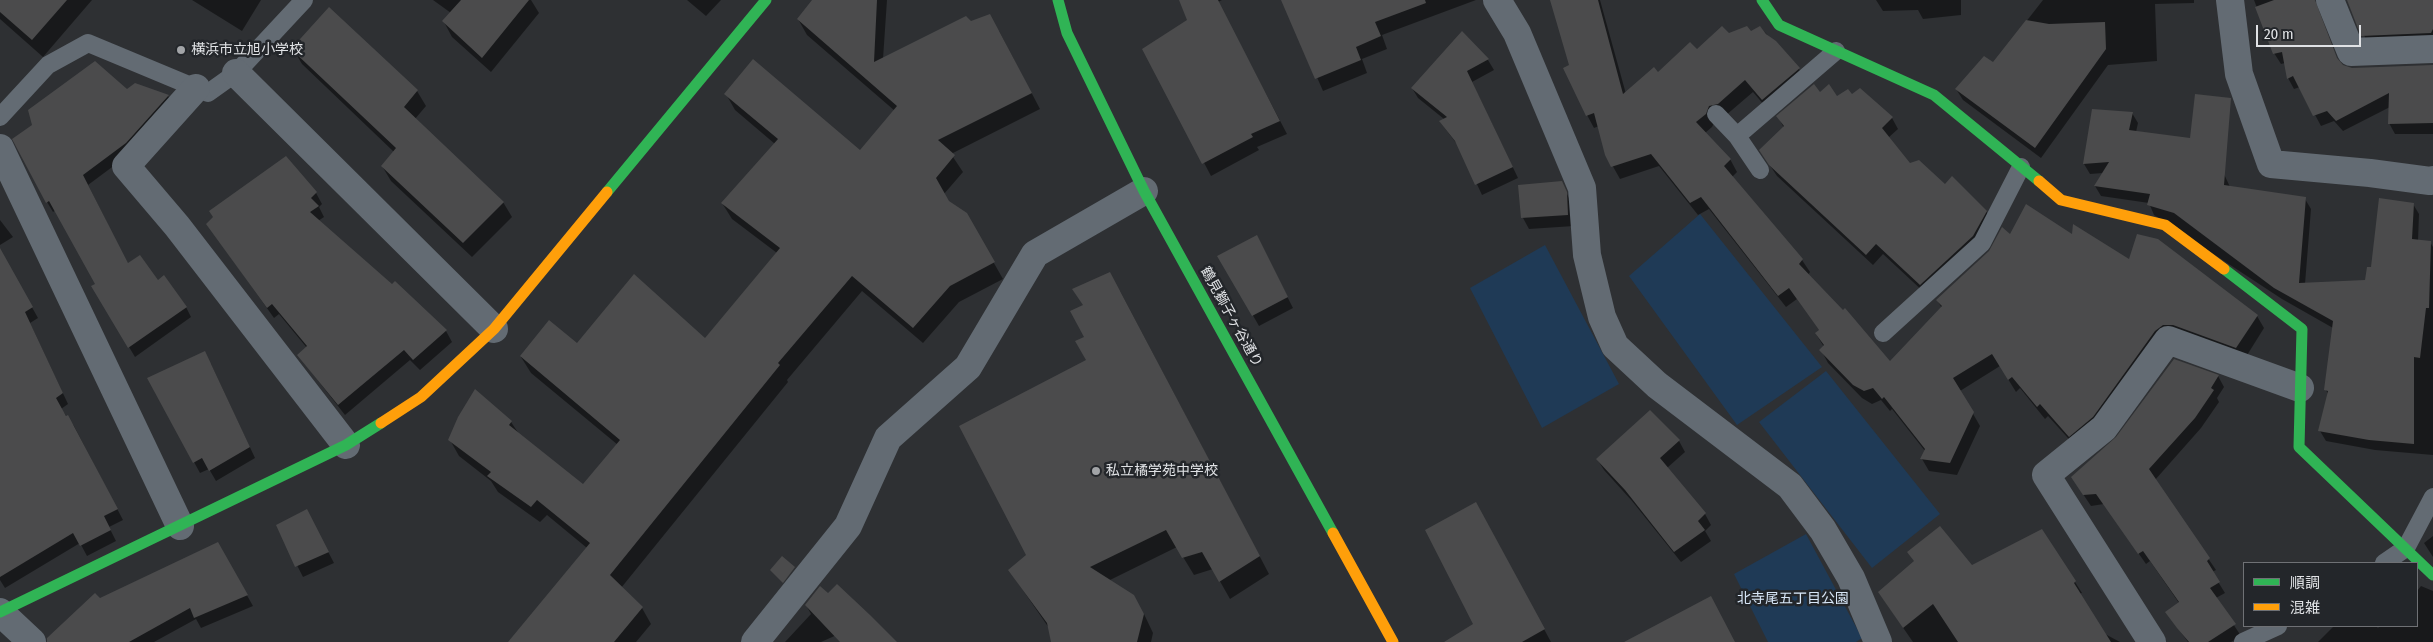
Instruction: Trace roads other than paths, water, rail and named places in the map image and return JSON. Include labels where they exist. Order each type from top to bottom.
[{"type":"street","points":[[32,642],[0,612],[346,445],[421,397],[494,329],[766,0]]},
{"type":"street","name":"鶴見獅子ヶ谷通り","points":[[1058,0],[1067,33],[1144,191],[1393,642]]},
{"type":"street","points":[[1497,0],[1517,33],[1582,188],[1586,255],[1602,317],[1615,346],[1657,384],[1790,486],[1823,530],[1851,578],[1878,642]]},
{"type":"street","points":[[1762,0],[1779,25],[1934,95],[2062,200],[2164,226],[2302,329],[2299,447],[2433,575]]},
{"type":"street","points":[[2230,0],[2239,74],[2271,164],[2370,173],[2432,185]]},
{"type":"street","points":[[2330,0],[2351,52],[2433,49]]},
{"type":"street","points":[[236,73],[494,329]]},
{"type":"street","points":[[196,88],[126,166],[177,226],[346,445]]},
{"type":"street","points":[[0,148],[180,526]]},
{"type":"street","points":[[755,642],[848,526],[888,438],[968,367],[1035,254],[1144,191]]},
{"type":"street","points":[[2152,642],[2046,475],[2104,428],[2168,340],[2300,388]]},
{"type":"lane","points":[[0,117],[48,65],[88,42],[208,93],[236,73],[304,0]]},
{"type":"lane","points":[[1737,136],[1836,51]]},
{"type":"lane","points":[[1716,114],[1737,136],[1760,170]]},
{"type":"lane","points":[[1883,333],[1982,243],[2021,167]]},
{"type":"lane","points":[[2385,562],[2406,548],[2433,497]]},
{"type":"lane","points":[[2243,642],[2276,627]]},
{"type":"place","name":"横浜市立旭小学校","points":[[181,50]]},
{"type":"place","name":"私立橘学苑中学校","points":[[1096,471]]},
{"type":"park label","name":"北寺尾五丁目公園","points":[[1793,599]]}]
